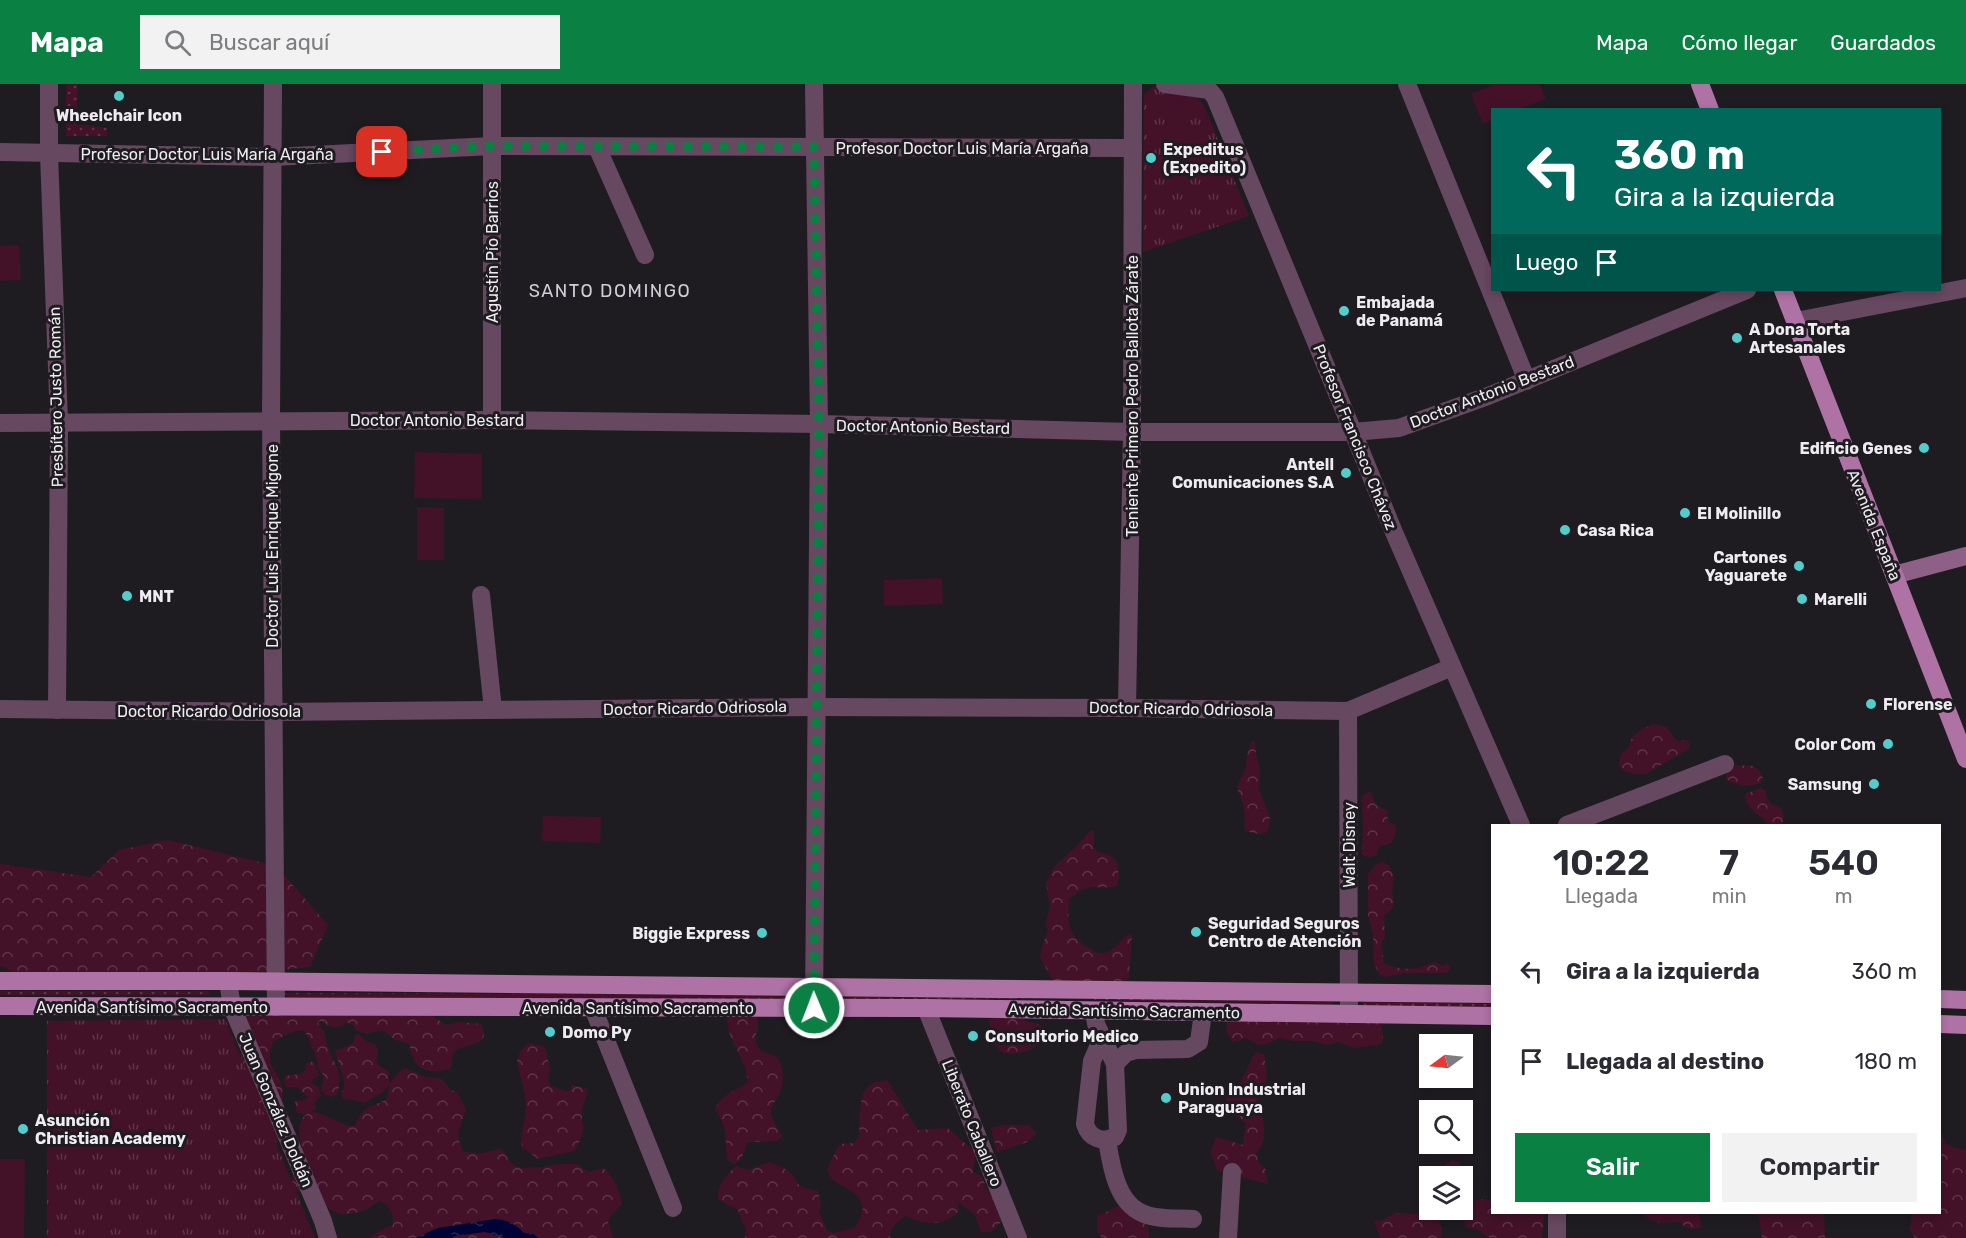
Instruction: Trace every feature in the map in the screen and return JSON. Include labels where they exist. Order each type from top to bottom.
[{"type":"main road","points":[[1700,84],[1709,108]]},
{"type":"main road","name":"Avenida España","points":[[1783,291],[1966,759]]},
{"type":"main road","points":[[1894,575],[1966,556]]},
{"type":"main road","name":"Avenida Santísimo Sacramento","points":[[0,981],[228,981],[1491,994]]},
{"type":"main road","points":[[1091,990],[1094,1011]]},
{"type":"main road","points":[[1941,999],[1966,1000]]},
{"type":"main road","name":"Avenida Santísimo Sacramento","points":[[0,1006],[927,1008],[1491,1016]]},
{"type":"main road","points":[[1941,1024],[1966,1025]]},
{"type":"street","name":"Presbítero Justo Román","points":[[49,84],[49,154],[59,422],[57,710]]},
{"type":"street","name":"Doctor Luis Enrique Migone","points":[[273,84],[271,420],[276,1007]]},
{"type":"street","name":"Agustín Pío Barrios","points":[[492,84],[492,420]]},
{"type":"street","points":[[814,84],[819,424],[814,1008]]},
{"type":"street","name":"Teniente Primero Pedro Ballota Zárate","points":[[1127,708],[1132,432],[1133,84]]},
{"type":"street","name":"Profesor Francisco Chávez","points":[[1165,84],[1209,90],[1215,97],[1393,530],[1521,824]]},
{"type":"street","points":[[1407,84],[1527,381]]},
{"type":"street","name":"Profesor Doctor Luis María Argaña","points":[[0,152],[273,157],[492,146],[1133,148]]},
{"type":"street","points":[[597,147],[645,255]]},
{"type":"street","points":[[1796,321],[1966,288]]},
{"type":"street","name":"Doctor Antonio Bestard","points":[[0,423],[492,420],[819,424],[1132,432],[1353,432],[1399,428],[1527,381],[1745,291]]},
{"type":"street","points":[[481,595],[492,710]]},
{"type":"street","name":"Doctor Ricardo Odriosola","points":[[0,709],[273,712],[816,707],[1348,711],[1452,667]]},
{"type":"street","name":"Walt Disney","points":[[1348,711],[1349,1014]]},
{"type":"street","points":[[1570,824],[1725,764]]},
{"type":"street","name":"Juan González Doldán","points":[[228,981],[232,1007],[323,1221],[328,1238]]},
{"type":"street","points":[[593,1008],[673,1208]]},
{"type":"street","name":"Liberato Caballero","points":[[927,1008],[1018,1238]]},
{"type":"street","points":[[1094,1011],[1096,1024],[1115,1064],[1118,1130],[1115,1137],[1107,1140],[1092,1136],[1085,1124],[1092,1061],[1102,1038]]},
{"type":"street","points":[[1115,1064],[1126,1053],[1136,1050],[1188,1049],[1199,1042],[1203,1012]]},
{"type":"street","points":[[1107,1140],[1114,1178],[1120,1191],[1134,1208],[1150,1216],[1192,1219]]},
{"type":"street","points":[[1228,1238],[1232,1172]]},
{"type":"street","points":[[1557,1214],[1557,1238]]},
{"type":"green space","points":[[66,84],[78,84],[76,124],[107,128],[107,136],[66,136]]},
{"type":"green space","points":[[1496,84],[1540,84],[1546,99],[1522,108],[1491,108],[1491,120],[1483,124],[1471,94]]},
{"type":"green space","points":[[1154,86],[1192,93],[1204,105],[1249,216],[1143,252],[1144,95]]},
{"type":"green space","points":[[1184,98],[1185,141],[1166,142],[1165,99]]},
{"type":"green space","points":[[19,245],[21,280],[0,281],[0,246]]},
{"type":"green space","points":[[415,452],[482,454],[482,499],[414,498]]},
{"type":"green space","points":[[417,507],[444,508],[444,560],[417,560]]},
{"type":"green space","points":[[942,578],[943,604],[884,606],[884,580]]},
{"type":"green space","points":[[1653,724],[1667,727],[1674,738],[1679,741],[1687,740],[1690,748],[1646,774],[1623,770],[1620,767],[1620,757],[1632,738]]},
{"type":"green space","points":[[1252,741],[1255,741],[1260,770],[1259,790],[1270,816],[1268,831],[1263,834],[1245,831],[1244,807],[1237,787],[1246,767]]},
{"type":"green space","points":[[1737,765],[1754,766],[1763,779],[1760,783],[1747,786],[1726,779],[1728,769]]},
{"type":"green space","points":[[1760,788],[1765,790],[1771,804],[1783,811],[1782,824],[1767,824],[1750,808],[1745,794]]},
{"type":"green space","points":[[1369,792],[1375,804],[1387,811],[1388,821],[1396,826],[1396,833],[1391,843],[1379,846],[1377,854],[1366,857],[1362,855],[1362,798]]},
{"type":"green space","points":[[543,816],[601,817],[600,843],[542,841]]},
{"type":"green space","points":[[1091,830],[1094,831],[1094,847],[1097,852],[1108,854],[1117,861],[1119,879],[1117,886],[1088,888],[1069,899],[1070,926],[1080,942],[1100,953],[1109,951],[1132,934],[1129,978],[1120,982],[1054,982],[1040,958],[1048,931],[1046,924],[1050,906],[1046,883],[1054,867]]},
{"type":"green space","points":[[168,840],[276,866],[328,925],[310,967],[232,975],[22,975],[0,966],[0,864],[91,877],[119,850]]},
{"type":"green space","points":[[1383,862],[1389,865],[1394,878],[1392,892],[1394,906],[1384,916],[1385,937],[1381,943],[1384,963],[1410,969],[1436,962],[1442,966],[1447,963],[1451,968],[1446,973],[1404,973],[1385,977],[1379,974],[1374,963],[1373,935],[1368,915],[1368,874],[1377,864]]},
{"type":"green space","points":[[0,991],[208,991],[210,994],[0,995]]},
{"type":"green space","points":[[285,994],[795,995],[797,998],[795,1000],[287,997]]},
{"type":"green space","points":[[830,996],[1064,998],[832,1000]]},
{"type":"green space","points":[[1093,997],[1334,1002],[1332,1004],[1095,1000]]},
{"type":"green space","points":[[1364,1000],[1491,1004],[1491,1008],[1364,1005],[1362,1002]]},
{"type":"green space","points":[[754,1012],[758,1022],[756,1043],[761,1050],[778,1059],[782,1069],[782,1087],[771,1112],[782,1136],[777,1141],[748,1142],[740,1161],[733,1164],[727,1159],[724,1128],[715,1109],[725,1096],[748,1082],[745,1067],[729,1033],[727,1018],[732,1014]]},
{"type":"green space","points":[[428,1013],[446,1025],[460,1022],[481,1024],[484,1032],[483,1038],[475,1044],[457,1050],[453,1054],[450,1069],[432,1071],[416,1063],[408,1043],[394,1039],[385,1032],[364,1033],[348,1023],[333,1027],[321,1021],[318,1022],[325,1034],[340,1078],[338,1093],[333,1097],[321,1090],[324,1076],[317,1066],[317,1059],[305,1031],[293,1032],[273,1042],[270,1057],[282,1087],[282,1113],[279,1136],[271,1146],[240,1059],[246,1040],[243,1014]]},
{"type":"green space","points":[[1000,1014],[1019,1016],[1028,1022],[1038,1024],[1045,1029],[1045,1036],[1031,1049],[1013,1053],[1001,1052],[994,1043],[989,1021]]},
{"type":"green space","points":[[225,1019],[315,1238],[47,1238],[47,1021]]},
{"type":"green space","points":[[1228,1020],[1380,1021],[1382,1044],[1354,1048],[1338,1042],[1327,1045],[1279,1038],[1262,1045],[1246,1038],[1235,1042],[1226,1031]]},
{"type":"green space","points":[[358,1034],[366,1041],[376,1045],[377,1064],[389,1072],[389,1084],[405,1068],[426,1077],[442,1079],[451,1090],[458,1093],[466,1109],[459,1135],[463,1151],[478,1154],[501,1149],[514,1166],[522,1168],[576,1164],[589,1172],[603,1168],[607,1171],[616,1184],[622,1205],[611,1215],[608,1222],[613,1238],[369,1238],[393,1225],[391,1211],[380,1201],[357,1213],[341,1214],[329,1208],[314,1188],[299,1192],[293,1188],[293,1174],[303,1152],[299,1126],[308,1113],[297,1112],[295,1102],[308,1097],[297,1087],[286,1087],[285,1076],[301,1074],[305,1071],[305,1064],[314,1061],[319,1075],[311,1083],[319,1087],[321,1096],[315,1102],[316,1109],[310,1112],[322,1114],[343,1124],[354,1126],[364,1110],[387,1099],[389,1085],[383,1092],[364,1103],[342,1098],[344,1082],[335,1051],[353,1043]]},
{"type":"green space","points":[[529,1043],[545,1047],[550,1069],[548,1080],[551,1086],[569,1092],[572,1085],[588,1089],[582,1113],[584,1128],[574,1151],[538,1159],[522,1147],[526,1105],[517,1059]]},
{"type":"green space","points":[[1257,1052],[1264,1054],[1267,1074],[1266,1083],[1257,1101],[1263,1121],[1264,1135],[1256,1153],[1259,1163],[1265,1168],[1268,1184],[1242,1177],[1239,1171],[1218,1171],[1210,1153],[1216,1137],[1243,1145],[1246,1123],[1228,1110],[1225,1094],[1239,1086]]},
{"type":"green space","points":[[887,1080],[918,1130],[948,1128],[976,1153],[973,1172],[979,1174],[985,1188],[997,1200],[1001,1222],[991,1232],[981,1232],[975,1215],[958,1202],[959,1211],[939,1222],[919,1221],[905,1216],[893,1228],[890,1238],[745,1238],[746,1229],[737,1209],[718,1198],[719,1188],[735,1166],[749,1170],[769,1162],[786,1170],[804,1188],[818,1191],[821,1205],[819,1212],[827,1231],[834,1233],[854,1228],[861,1215],[862,1205],[859,1198],[831,1177],[828,1167],[840,1144],[854,1143],[859,1137],[861,1102],[865,1090],[873,1084]]},
{"type":"green space","points":[[1005,1125],[1028,1125],[1037,1134],[1025,1143],[997,1152],[991,1128]]},
{"type":"green space","points":[[1941,1132],[1945,1143],[1966,1150],[1966,1238],[1915,1238],[1910,1230],[1912,1214],[1941,1214]]},
{"type":"green space","points":[[0,1159],[25,1159],[24,1238],[0,1238]]},
{"type":"green space","points":[[1453,1160],[1460,1163],[1460,1166],[1445,1166]]},
{"type":"green space","points":[[1473,1199],[1491,1201],[1491,1214],[1545,1214],[1542,1238],[1490,1238],[1476,1229],[1467,1228],[1464,1220],[1473,1220]]},
{"type":"green space","points":[[1123,1206],[1148,1226],[1149,1238],[1102,1238],[1097,1231],[1097,1216]]},
{"type":"green space","points":[[1395,1213],[1419,1214],[1419,1220],[1439,1220],[1442,1230],[1440,1238],[1380,1238],[1374,1220],[1381,1221]]},
{"type":"green space","points":[[1644,1214],[1698,1214],[1701,1224],[1700,1228],[1694,1229],[1680,1222],[1664,1223]]},
{"type":"green space","points":[[1754,1214],[1824,1214],[1825,1238],[1762,1238],[1759,1217]]},
{"type":"water","points":[[495,1219],[511,1223],[524,1233],[534,1234],[538,1238],[505,1238],[485,1232],[451,1238],[415,1238],[438,1228]]},
{"type":"place","name":"Wheelchair Icon","points":[[119,96]]},
{"type":"place","name":"Expeditus (Expedito)","points":[[1151,158]]},
{"type":"place","name":"Embajada de Panamá","points":[[1344,311]]},
{"type":"place","name":"A Dona Torta Artesanales","points":[[1737,338]]},
{"type":"place","name":"Edificio Genes","points":[[1924,448]]},
{"type":"place","name":"Antell Comunicaciones S.A","points":[[1346,473]]},
{"type":"place","name":"El Molinillo","points":[[1685,513]]},
{"type":"place","name":"Casa Rica","points":[[1565,530]]},
{"type":"place","name":"Cartones Yaguarete","points":[[1799,566]]},
{"type":"place","name":"MNT","points":[[127,596]]},
{"type":"place","name":"Marelli","points":[[1802,599]]},
{"type":"place","name":"Florense","points":[[1871,704]]},
{"type":"place","name":"Color Com","points":[[1888,744]]},
{"type":"place","name":"Samsung","points":[[1874,784]]},
{"type":"place","name":"Seguridad Seguros Centro de Atención","points":[[1196,932]]},
{"type":"place","name":"Biggie Express","points":[[762,933]]},
{"type":"place","name":"Domo Py","points":[[550,1032]]},
{"type":"place","name":"Consultorio Medico","points":[[973,1036]]},
{"type":"place","name":"Union Industrial Paraguaya","points":[[1166,1098]]},
{"type":"place","name":"Asunción Christian Academy","points":[[23,1129]]},
{"type":"district","name":"SANTO DOMINGO","points":[[610,291]]},
{"type":"route","points":[[382,152],[492,146],[814,147],[819,424],[814,1008]]}]
